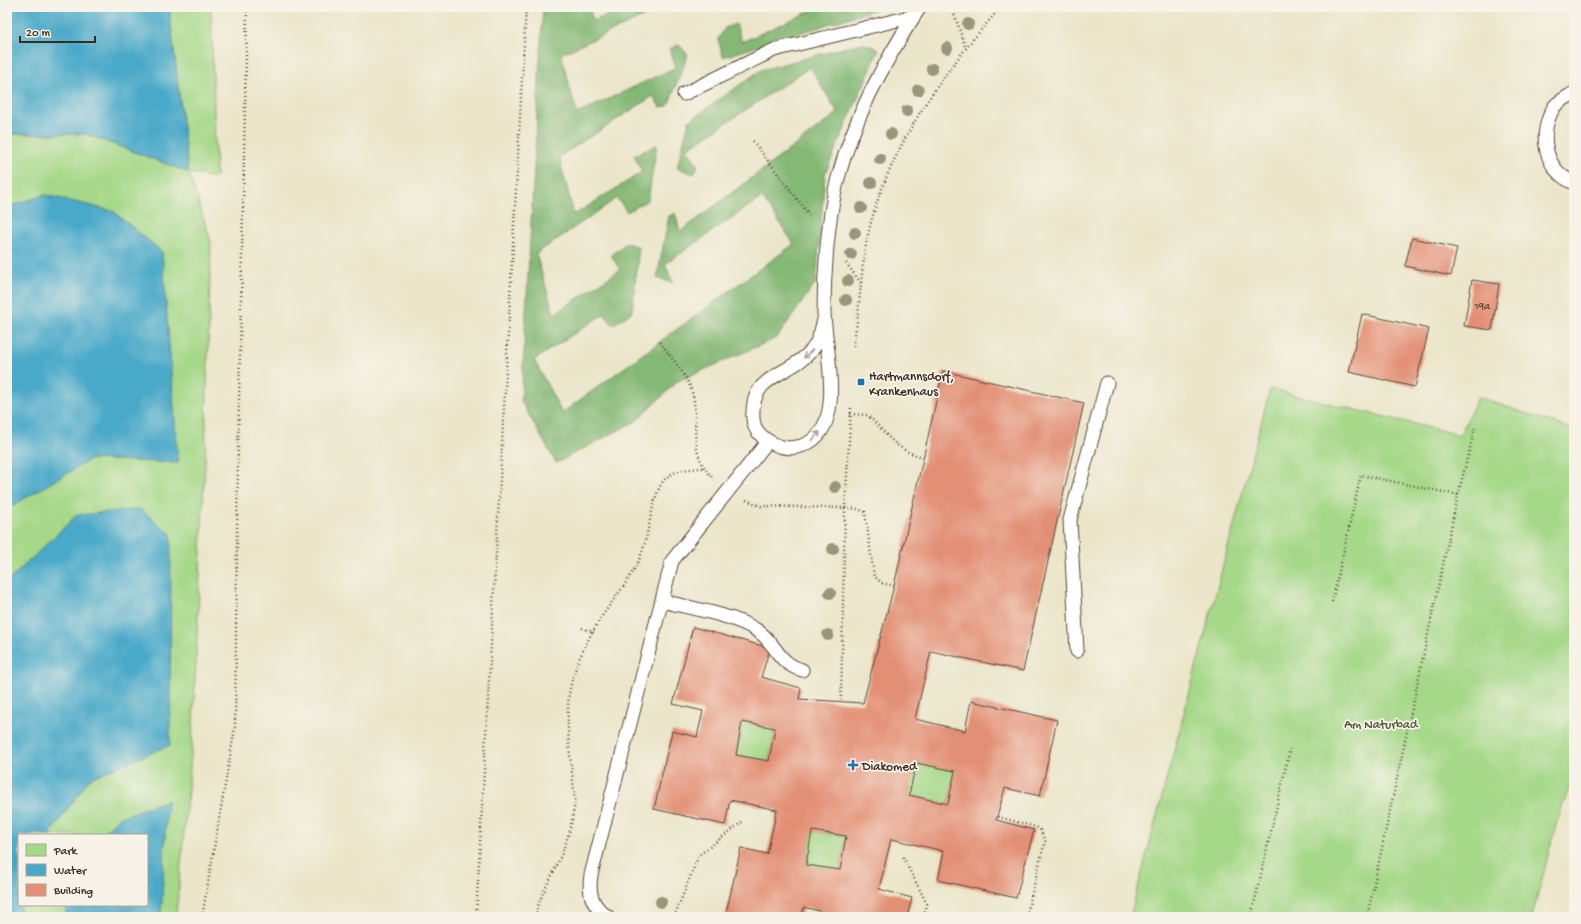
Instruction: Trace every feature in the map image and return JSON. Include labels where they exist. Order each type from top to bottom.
[{"type":"lane","points":[[684,94],[774,50],[917,12]]},
{"type":"lane","points":[[824,320],[819,337],[811,351],[800,361],[769,379],[761,386],[755,396],[752,408],[753,422],[759,433],[768,441],[780,447],[793,448],[804,446],[815,438],[824,426],[828,408],[831,377],[824,320],[829,240],[833,205],[846,151],[858,121],[883,71],[917,12]]},
{"type":"lane","points":[[1574,93],[1555,106],[1545,129],[1545,150],[1556,172],[1574,183]]},
{"type":"lane","points":[[1077,651],[1070,520],[1107,383]]},
{"type":"lane","points":[[608,917],[598,910],[592,901],[589,889],[591,875],[672,561],[768,441]]},
{"type":"lane","points":[[662,601],[745,623],[768,639],[787,664],[802,670]]},
{"type":"path","points":[[202,917],[235,728],[238,449],[247,7]]},
{"type":"path","points":[[476,917],[526,7]]},
{"type":"path","points":[[952,7],[966,47]]},
{"type":"path","points":[[853,346],[859,317],[864,255],[870,226],[880,194],[896,157],[917,117],[966,47],[1001,7]]},
{"type":"path","points":[[754,141],[861,283]]},
{"type":"path","points":[[660,342],[691,391],[696,445],[703,468],[717,482],[739,497],[761,506],[845,508],[858,509],[865,512],[874,576],[882,583],[894,586]]},
{"type":"path","points":[[841,700],[845,508],[851,408]]},
{"type":"path","points":[[850,414],[868,415],[894,444],[909,453],[924,457]]},
{"type":"path","points":[[1367,917],[1458,495],[1475,428]]},
{"type":"path","points":[[535,917],[541,899],[564,847],[574,810],[575,801],[568,725],[570,694],[579,662],[594,632],[641,555],[660,485],[670,474],[703,468]]},
{"type":"path","points":[[1332,602],[1361,475],[1458,495]]},
{"type":"path","points":[[582,628],[594,632]]},
{"type":"path","points":[[1252,917],[1290,749]]},
{"type":"path","points":[[998,817],[1040,830],[1045,841],[1026,917]]},
{"type":"path","points":[[674,917],[700,855],[742,822]]},
{"type":"path","points":[[903,857],[927,904],[923,917]]},
{"type":"path","points":[[925,913],[962,917]]},
{"type":"green space","points":[[169,7],[211,7],[216,178],[189,173],[211,242],[205,463],[192,746],[176,917],[161,917],[167,800],[119,818],[101,834],[50,834],[90,778],[170,745],[77,515],[7,582],[7,509],[91,459],[178,463],[162,252],[113,211],[45,195],[7,207],[7,134],[86,134],[188,172]]},
{"type":"green space","points":[[543,7],[589,7],[593,21],[628,7],[665,7],[561,54],[577,114],[676,67],[669,49],[679,45],[688,55],[668,106],[660,107],[653,96],[559,157],[574,215],[642,172],[634,155],[657,145],[648,200],[627,212],[617,198],[536,254],[554,314],[620,270],[611,255],[626,243],[639,247],[632,312],[613,325],[604,314],[534,360],[562,413],[794,244],[762,197],[665,264],[673,283],[657,278],[669,216],[675,213],[680,232],[838,113],[810,67],[687,149],[698,165],[694,174],[677,168],[689,121],[761,70],[862,43],[879,49],[825,174],[816,282],[777,338],[678,381],[636,421],[556,463],[521,401]]},
{"type":"green space","points":[[819,7],[883,7],[723,57],[718,39],[725,28],[736,24],[742,42]]},
{"type":"green space","name":"Am Naturbad","points":[[1270,389],[1460,435],[1478,397],[1574,430],[1574,775],[1557,821],[1532,917],[1130,917]]},
{"type":"green space","points":[[742,722],[775,728],[769,761],[736,755]]},
{"type":"green space","points":[[916,763],[955,771],[948,804],[909,795]]},
{"type":"green space","points":[[812,831],[846,836],[840,870],[806,865]]},
{"type":"green space","points":[[21,906],[67,906],[65,917],[20,917]]},
{"type":"water","points":[[7,7],[169,7],[188,172],[86,134],[7,134]]},
{"type":"water","points":[[45,195],[113,211],[162,252],[178,463],[91,459],[7,509],[7,207]]},
{"type":"water","points":[[140,509],[171,534],[170,745],[90,778],[50,834],[18,834],[18,906],[20,906],[20,917],[7,917],[7,582],[77,515]]},
{"type":"water","points":[[167,800],[161,917],[65,917],[67,906],[148,906],[148,834],[101,834],[119,818]]},
{"type":"building","points":[[1412,238],[1457,248],[1451,276],[1405,266]]},
{"type":"building","points":[[1472,280],[1499,284],[1492,330],[1464,326]]},
{"type":"building","points":[[1362,314],[1429,329],[1415,387],[1349,372]]},
{"type":"building","points":[[943,371],[1084,403],[1023,671],[931,651],[915,719],[965,731],[971,701],[1057,720],[1040,796],[1005,788],[996,820],[1034,830],[1016,898],[938,880],[944,851],[891,839],[879,889],[912,898],[907,917],[841,917],[804,907],[801,917],[725,917],[741,848],[767,854],[777,810],[730,800],[725,825],[654,809],[672,731],[697,737],[703,711],[673,704],[693,627],[770,648],[761,677],[801,688],[799,699],[863,703],[894,586]],"holes":[[[742,722],[775,728],[769,761],[736,755]],[[916,763],[955,771],[948,804],[909,795]],[[812,831],[846,836],[840,870],[806,865]]]},
{"type":"place","name":"Hartmannsdorf, Krankenhaus","points":[[861,382]]},
{"type":"place","name":"Diakomed","points":[[853,765]]}]
